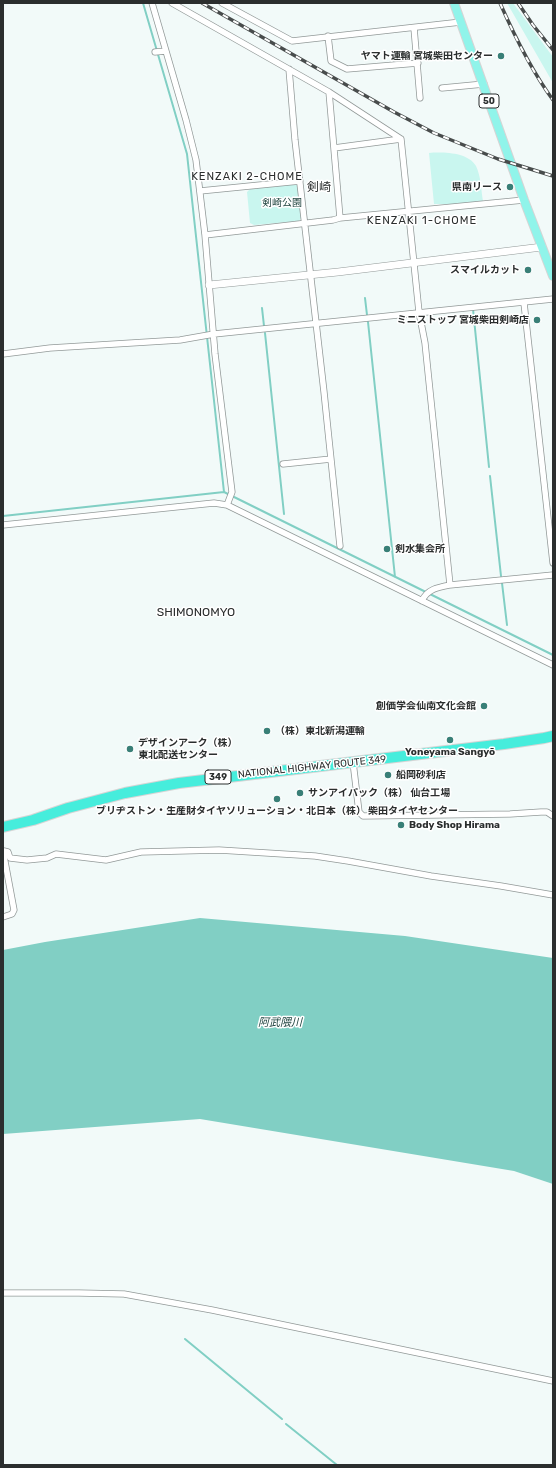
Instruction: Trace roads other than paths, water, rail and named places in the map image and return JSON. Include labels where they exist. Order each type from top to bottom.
[{"type":"highway","name":"NATIONAL HIGHWAY ROUTE 349","points":[[3,826],[28,822],[85,804],[150,788],[226,776],[504,744],[553,736]]},
{"type":"main road","name":"50","points":[[454,3],[524,200],[553,276]]},
{"type":"street","points":[[152,3],[195,155],[205,234],[211,335],[232,492],[227,503]]},
{"type":"street","points":[[172,3],[329,92],[401,139],[450,585]]},
{"type":"street","points":[[222,3],[292,41],[461,22]]},
{"type":"street","points":[[414,28],[420,98]]},
{"type":"street","points":[[328,36],[330,61],[347,69],[418,62]]},
{"type":"street","points":[[155,52],[166,50]]},
{"type":"street","points":[[289,69],[340,546]]},
{"type":"street","points":[[442,88],[484,84]]},
{"type":"street","points":[[329,92],[340,218]]},
{"type":"street","points":[[334,148],[401,139]]},
{"type":"street","points":[[200,191],[300,181]]},
{"type":"street","points":[[205,234],[340,218],[524,200]]},
{"type":"street","points":[[209,285],[311,275],[542,247]]},
{"type":"street","points":[[3,354],[50,348],[180,340],[211,335],[419,312],[553,299]]},
{"type":"street","points":[[524,303],[553,563]]},
{"type":"street","points":[[283,464],[331,459]]},
{"type":"street","points":[[3,525],[214,503],[227,503],[553,664]]},
{"type":"street","points":[[422,600],[434,588],[450,585],[553,575]]},
{"type":"street","points":[[353,762],[359,812],[363,816],[510,814],[541,812],[547,812],[553,816]]},
{"type":"street","points":[[3,917],[12,914],[14,910],[4,854],[8,852],[10,858],[27,860],[46,858],[56,854],[106,860],[141,852],[188,850],[219,850],[315,856],[348,860],[431,876],[553,895]]},
{"type":"street","points":[[3,1293],[124,1294],[212,1310],[553,1381]]},
{"type":"water","name":"阿武隈川","points":[[200,918],[405,936],[553,958],[553,1184],[514,1171],[200,1119],[3,1134],[3,950]]},
{"type":"waterway","points":[[143,3],[187,154],[224,492]]},
{"type":"waterway","points":[[365,298],[367,315]]},
{"type":"waterway","points":[[262,308],[264,326]]},
{"type":"waterway","points":[[473,309],[489,467]]},
{"type":"waterway","points":[[368,322],[395,577]]},
{"type":"waterway","points":[[265,333],[284,514]]},
{"type":"waterway","points":[[490,476],[501,576]]},
{"type":"waterway","points":[[3,516],[224,492],[553,655]]},
{"type":"waterway","points":[[502,583],[507,625]]},
{"type":"waterway","points":[[185,1339],[282,1419]]},
{"type":"waterway","points":[[286,1424],[337,1465]]},
{"type":"railway","points":[[202,3],[394,112],[434,133],[498,159],[553,176]]},
{"type":"railway","points":[[500,3],[524,53],[553,100]]},
{"type":"railway","points":[[518,3],[553,50]]},
{"type":"place","name":"ヤマト運輸 宮城柴田センター","points":[[501,56]]},
{"type":"place","name":"県南リース","points":[[510,187]]},
{"type":"place","name":"スマイルカット","points":[[528,270]]},
{"type":"place","name":"ミニストップ 宮城柴田剣崎店","points":[[537,320]]},
{"type":"place","name":"剣水集会所","points":[[387,549]]},
{"type":"place","name":"創価学会仙南文化会館","points":[[484,706]]},
{"type":"place","name":"（株）東北新潟運輸","points":[[267,731]]},
{"type":"place","name":"Yoneyama Sangyō","points":[[450,740]]},
{"type":"place","name":"デザインアーク（株） 東北配送センター","points":[[130,749]]},
{"type":"place","name":"船岡砂利店","points":[[388,775]]},
{"type":"place","name":"サンアイパック（株） 仙台工場","points":[[300,793]]},
{"type":"place","name":"ブリヂストン・生産財タイヤソリューション・北日本（株） 柴田タイヤセンター","points":[[277,799]]},
{"type":"place","name":"Body Shop Hirama","points":[[401,825]]},
{"type":"district","name":"KENZAKI 2-CHOME","points":[[247,177]]},
{"type":"district","name":"剣崎","points":[[319,188]]},
{"type":"district","name":"KENZAKI 1-CHOME","points":[[422,221]]},
{"type":"district","name":"SHIMONOMYO","points":[[196,613]]},
{"type":"park label","name":"剣崎公園","points":[[282,203]]}]
